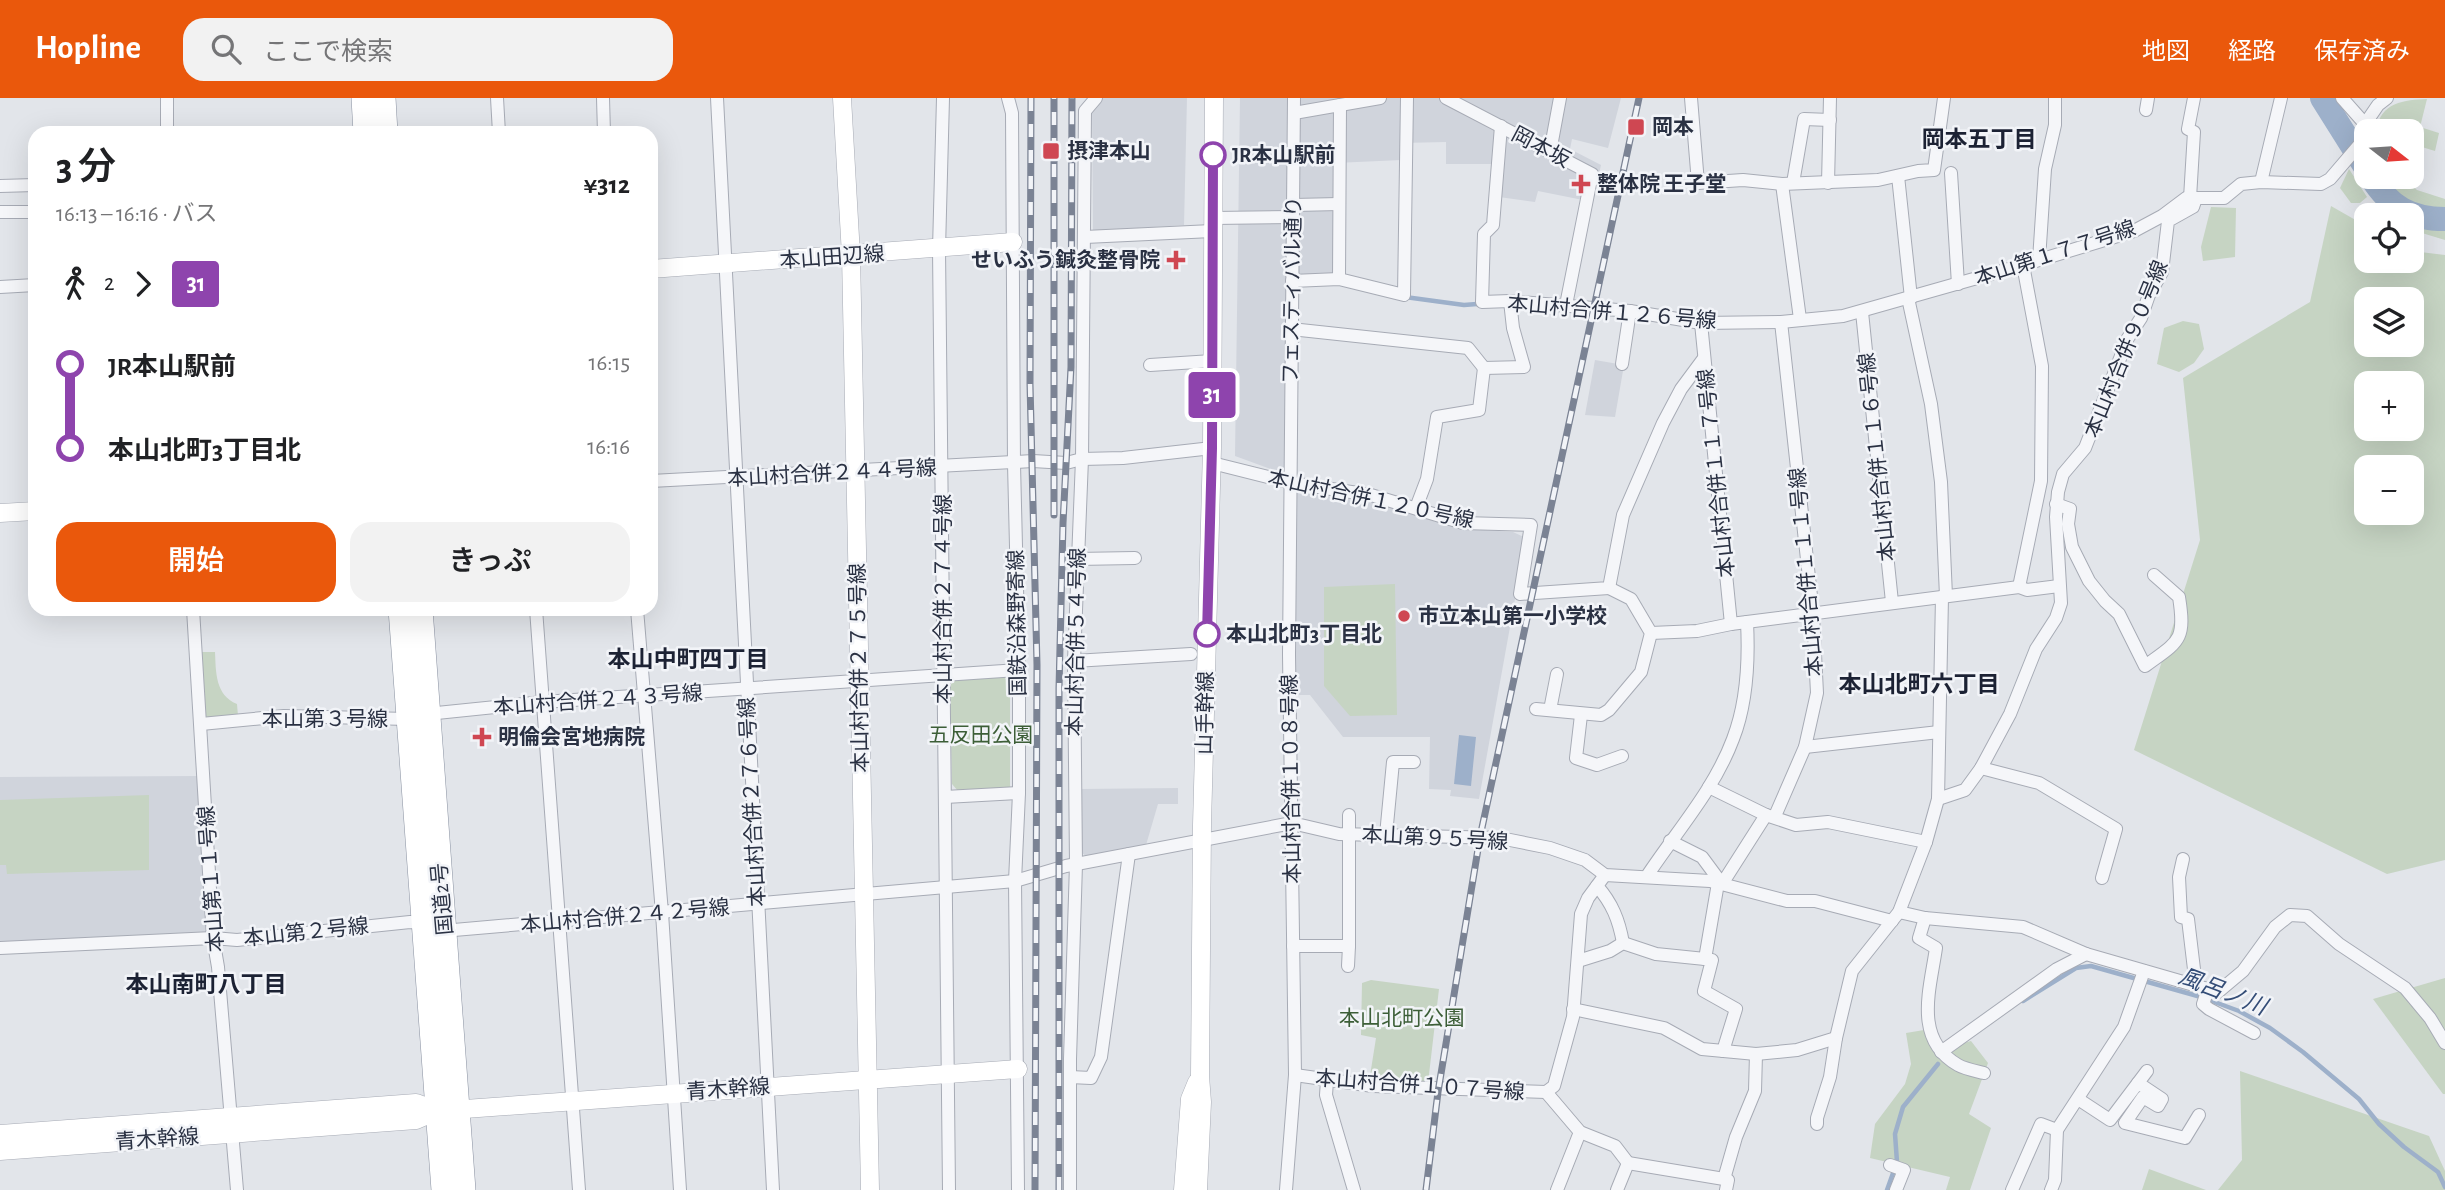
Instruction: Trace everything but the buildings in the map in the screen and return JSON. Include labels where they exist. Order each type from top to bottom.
[{"type":"highway","points":[[363,98],[365,126]]},
{"type":"highway","points":[[384,98],[386,126]]},
{"type":"highway","name":"国道2号","points":[[401,616],[418,716],[448,1111],[464,1190]]},
{"type":"highway","name":"国道2号","points":[[418,716],[421,616]]},
{"type":"highway","name":"国道2号","points":[[443,1190],[448,1111]]},
{"type":"street","points":[[167,98],[167,126]]},
{"type":"street","points":[[496,98],[498,126]]},
{"type":"street","points":[[603,98],[604,126]]},
{"type":"street","name":"本山村合併２７６号線","points":[[717,98],[773,1190]]},
{"type":"street","name":"本山村合併２７５号線","points":[[842,98],[851,255],[870,1190]]},
{"type":"street","name":"本山村合併２７４号線","points":[[943,98],[939,249],[948,1190]]},
{"type":"street","name":"国鉄沿森野寄線","points":[[1008,98],[1012,113],[1014,464],[1019,670],[1019,793],[1015,881],[1018,1190]]},
{"type":"street","name":"本山村合併５４号線","points":[[1070,1190],[1069,1077],[1076,864],[1074,661],[1082,459],[1085,110],[1096,98]]},
{"type":"street","name":"山手幹線","points":[[1198,1190],[1202,1102],[1203,841],[1212,455],[1214,98]]},
{"type":"street","name":"フェスティバル通り","points":[[1292,482],[1294,98]]},
{"type":"street","points":[[1294,113],[1380,98]]},
{"type":"street","points":[[1292,281],[1339,279],[1404,295],[1407,98]]},
{"type":"street","name":"岡本坂","points":[[1446,98],[1592,174],[1566,305]]},
{"type":"street","points":[[1550,152],[1560,98]]},
{"type":"street","points":[[1691,98],[1698,183],[1743,180],[1828,183],[1878,180],[1934,170],[1944,98]]},
{"type":"street","points":[[1828,183],[1830,98]]},
{"type":"street","points":[[2039,260],[2045,169],[2055,125],[2055,98]]},
{"type":"street","points":[[2193,198],[2194,132],[2188,129],[2194,98]]},
{"type":"street","points":[[2261,182],[2281,98]]},
{"type":"street","points":[[2342,98],[2361,119]]},
{"type":"street","points":[[2368,119],[2378,104],[2388,98]]},
{"type":"street","points":[[1339,279],[1340,105]]},
{"type":"street","points":[[1800,319],[1787,183],[1804,120],[1830,120]]},
{"type":"street","name":"本山村合併１２６号線","points":[[1501,126],[1493,225],[1484,234],[1482,302],[1510,301],[1630,311],[1701,323],[1781,322],[1843,316],[1910,298]]},
{"type":"street","name":"本山第１７７号線","points":[[1910,298],[2134,231],[2162,216],[2186,198],[2224,198],[2241,184],[2321,184],[2330,179],[2354,151]]},
{"type":"street","points":[[1951,173],[1958,284]]},
{"type":"street","points":[[1817,1124],[1830,1077],[1852,971],[1896,916],[1926,842],[1938,799],[1944,597],[1941,482],[1931,404],[1910,298],[1898,176]]},
{"type":"street","points":[[0,186],[28,185]]},
{"type":"street","name":"本山村合併９０号線","points":[[1938,799],[1965,790],[1981,768],[2010,714],[2036,649],[2056,618],[2061,603],[2056,504],[2063,474],[2085,448],[2128,338],[2141,318],[2148,295],[2162,272],[2168,221],[2193,207],[2193,198]]},
{"type":"street","points":[[1085,237],[1212,224],[1339,204]]},
{"type":"street","points":[[0,212],[28,212]]},
{"type":"street","name":"本山田辺線","points":[[658,269],[1013,242]]},
{"type":"street","points":[[2018,587],[2041,481],[2042,366],[2023,265]]},
{"type":"street","points":[[0,287],[28,285]]},
{"type":"street","points":[[1484,368],[1524,367],[1513,328],[1510,301]]},
{"type":"street","points":[[1622,364],[1630,311]]},
{"type":"street","name":"本山村合併１１６号線","points":[[1862,312],[1892,602]]},
{"type":"street","name":"本山村合併１１１号線","points":[[1720,884],[1770,816],[1805,747],[1817,694],[1812,614],[1781,322]]},
{"type":"street","name":"本山村合併１１７号線","points":[[1701,323],[1731,624]]},
{"type":"street","points":[[1291,329],[1468,348],[1484,368],[1479,410],[1437,417],[1427,479],[1416,508]]},
{"type":"street","points":[[1536,709],[1601,715],[1609,710],[1640,674],[1650,633],[1631,599],[1609,588],[1623,515],[1663,422],[1681,389],[1704,358]]},
{"type":"street","points":[[1150,365],[1212,361]]},
{"type":"street","name":"本山村合併１２０号線","points":[[1014,464],[1033,461],[1066,463],[1082,459],[1212,455],[1292,482],[1371,495],[1463,523],[1531,525],[1520,594],[1609,588]]},
{"type":"street","name":"本山村合併２４４号線","points":[[658,481],[1014,464]]},
{"type":"street","name":"本山村合併１０８号線","points":[[1286,1190],[1295,1075],[1289,655],[1292,482]]},
{"type":"street","points":[[2056,504],[2070,509],[2068,524],[2072,547],[2089,581],[2119,614],[2145,666],[2170,648],[2183,631],[2179,597],[2154,575]]},
{"type":"street","points":[[0,513],[28,511]]},
{"type":"street","points":[[1076,559],[1135,558]]},
{"type":"street","points":[[1650,633],[1698,631],[1731,624],[2018,587],[2027,590],[2059,586]]},
{"type":"street","name":"本山第１１号線","points":[[193,616],[213,938],[218,967],[237,1190]]},
{"type":"street","points":[[536,616],[579,1190]]},
{"type":"street","points":[[637,616],[662,913],[680,1190]]},
{"type":"street","points":[[1647,876],[1709,787],[1734,739],[1749,656],[1747,622]]},
{"type":"street","points":[[1074,661],[1191,654]]},
{"type":"street","name":"本山村合併２４３号線","points":[[418,716],[542,702],[1019,670]]},
{"type":"street","points":[[1550,710],[1557,674]]},
{"type":"street","points":[[1581,715],[1576,758],[1597,765],[1622,756]]},
{"type":"street","name":"本山第３号線","points":[[201,724],[284,716],[418,716]]},
{"type":"street","points":[[1805,747],[1939,732]]},
{"type":"street","points":[[1386,835],[1394,762],[1414,762]]},
{"type":"street","points":[[1981,768],[2039,783],[2116,829],[2102,878]]},
{"type":"street","points":[[1709,787],[1770,816],[1796,825],[1828,822],[1926,842]]},
{"type":"street","points":[[945,797],[1019,793]]},
{"type":"street","points":[[1348,966],[1351,842],[1349,815]]},
{"type":"street","name":"本山第９５号線","points":[[1015,881],[1076,864],[1292,823],[1349,834],[1500,838],[1585,860],[1601,880]]},
{"type":"street","points":[[1670,841],[1702,857],[1720,884],[1705,959]]},
{"type":"street","points":[[1069,1077],[1091,1078],[1101,1057],[1129,854]]},
{"type":"street","points":[[2183,859],[2179,877],[2181,917],[2188,919],[2203,1003],[2209,1009],[2254,1033]]},
{"type":"street","points":[[1601,880],[1647,876],[1720,884],[1787,901],[1815,901],[1896,916],[2023,927],[2086,954],[2218,992],[2243,971],[2276,927],[2290,915],[2307,916],[2339,944],[2405,988],[2430,1018],[2445,1043]]},
{"type":"street","points":[[1601,880],[1620,927],[1623,943]]},
{"type":"street","points":[[1601,880],[1581,914],[1573,1017],[1554,1086],[1546,1092],[1580,1132],[1615,1146],[1628,1163],[1658,1166],[1725,1184],[1736,1137],[1755,1091],[1756,1054]]},
{"type":"street","name":"本山村合併２４２号線","points":[[434,925],[454,930],[1015,881]]},
{"type":"street","points":[[1925,918],[1919,938],[1936,948],[1928,1024],[1934,1043],[1958,1065],[1984,1073]]},
{"type":"street","name":"本山第２号線","points":[[0,948],[213,938],[237,940],[410,922],[434,925]]},
{"type":"street","points":[[1623,943],[1656,954],[1712,960],[1704,991],[1736,1009],[1723,1051]]},
{"type":"street","points":[[1578,961],[1610,951],[1623,943]]},
{"type":"street","points":[[1293,946],[1349,946]]},
{"type":"street","points":[[1941,1052],[2057,969],[2086,954]]},
{"type":"street","points":[[2051,1190],[2055,1180],[2057,1130],[2124,1027],[2144,971]]},
{"type":"street","points":[[1573,1009],[1664,1028],[1702,1049],[1756,1054],[1797,1050],[1836,1038]]},
{"type":"street","name":"青木幹線","points":[[0,1151],[416,1120],[448,1111],[572,1101],[1018,1069]]},
{"type":"street","points":[[2078,1098],[2110,1120],[2147,1071]]},
{"type":"street","name":"本山村合併１０７号線","points":[[1295,1075],[1327,1082],[1373,1086],[1546,1092]]},
{"type":"street","name":"山手幹線","points":[[1183,1190],[1190,1099],[1200,1076]]},
{"type":"street","points":[[1327,1082],[1326,1095],[1354,1190]]},
{"type":"street","points":[[2138,1083],[2162,1099],[2158,1106],[2143,1097],[2126,1123],[2185,1138],[2199,1115]]},
{"type":"street","name":"青木幹線","points":[[0,1134],[416,1103],[448,1111]]},
{"type":"street","points":[[2012,1190],[2041,1124],[2057,1130]]},
{"type":"street","points":[[1557,1190],[1580,1132]]},
{"type":"street","points":[[1617,1190],[1628,1163]]},
{"type":"street","points":[[1890,1165],[1904,1170],[1896,1190]]},
{"type":"shaded area","points":[[1100,98],[1187,98],[1184,225],[1093,231],[1092,107]]},
{"type":"shaded area","points":[[1240,98],[1621,98],[1608,148],[1572,139],[1570,149],[1601,165],[1593,202],[1538,191],[1535,202],[1499,197],[1501,164],[1446,164],[1446,142],[1401,143],[1401,160],[1335,163],[1333,276],[1289,278],[1284,474],[1235,456]]},
{"type":"shaded area","points":[[1595,360],[1624,365],[1615,417],[1585,415]]},
{"type":"shaded area","name":"市立本山第一小学校","points":[[1296,492],[1374,502],[1455,528],[1513,532],[1526,538],[1479,799],[1450,796],[1451,790],[1429,789],[1430,737],[1343,737],[1310,695],[1295,695]]},
{"type":"shaded area","points":[[198,776],[208,925],[205,934],[0,944],[0,777]]},
{"type":"shaded area","points":[[1178,788],[1178,804],[1158,804],[1146,845],[1087,857],[1081,852],[1080,789]]},
{"type":"green space","points":[[2427,99],[2422,119],[2380,119],[2394,104]]},
{"type":"green space","points":[[2424,128],[2439,133],[2435,151],[2424,148]]},
{"type":"green space","points":[[2349,169],[2354,177],[2354,189],[2362,189],[2367,197],[2360,203],[2351,203],[2340,188]]},
{"type":"green space","points":[[2392,189],[2416,189],[2445,199],[2445,221],[2439,215],[2424,209],[2424,203],[2408,202]]},
{"type":"green space","points":[[2331,206],[2354,219],[2354,273],[2424,273],[2424,252],[2445,255],[2445,860],[2387,874],[2134,750],[2200,540],[2183,378],[2310,302]]},
{"type":"green space","points":[[2211,207],[2236,208],[2235,257],[2203,261],[2201,247]]},
{"type":"green space","points":[[2424,225],[2439,229],[2445,226],[2445,240],[2424,234]]},
{"type":"green space","points":[[2183,321],[2199,324],[2204,349],[2194,363],[2179,372],[2157,364],[2164,328]]},
{"type":"green space","points":[[1395,584],[1397,715],[1350,716],[1324,686],[1324,587]]},
{"type":"green space","points":[[202,652],[215,652],[218,682],[224,695],[237,704],[238,716],[212,719],[205,716]]},
{"type":"green space","name":"五反田公園","points":[[1004,676],[1010,687],[1010,788],[958,791],[952,784],[950,686],[954,679]]},
{"type":"green space","points":[[149,795],[149,870],[7,874],[6,865],[0,865],[0,800]]},
{"type":"green space","points":[[2445,978],[2445,1094],[2443,1094],[2373,999]]},
{"type":"green space","name":"本山北町公園","points":[[1371,980],[1439,989],[1428,1083],[1369,1082],[1376,1038],[1361,1035],[1362,983]]},
{"type":"green space","points":[[1924,1030],[1934,1051],[1971,1041],[1988,1063],[1969,1114],[1991,1128],[1970,1190],[1946,1190],[1950,1177],[1870,1158],[1875,1124],[1905,1084],[1911,1064],[1906,1033]]},
{"type":"green space","points":[[2240,1071],[2429,1136],[2445,1171],[2445,1190],[2218,1190],[2242,1160]]},
{"type":"green space","points":[[2149,1169],[2206,1190],[2142,1190]]},
{"type":"water","points":[[1459,735],[1476,737],[1471,786],[1454,784]]},
{"type":"waterway","points":[[2322,98],[2354,149]]},
{"type":"waterway","points":[[2380,189],[2411,214],[2445,219]]},
{"type":"waterway","points":[[1405,297],[1464,305],[1477,304]]},
{"type":"waterway","name":"風呂ノ川","points":[[2023,1001],[2076,968],[2091,966],[2201,997],[2239,1011],[2270,1028],[2303,1052],[2359,1099],[2379,1124],[2438,1172],[2445,1187]]},
{"type":"waterway","name":"風呂ノ川","points":[[1887,1190],[1897,1162],[1895,1134],[1903,1107],[1938,1064]]},
{"type":"railway","points":[[1031,98],[1030,384],[1037,665],[1035,1190]]},
{"type":"railway","points":[[1054,98],[1054,515]]},
{"type":"railway","points":[[1059,1190],[1059,688],[1063,523],[1071,367],[1072,98]]},
{"type":"railway","points":[[1426,1190],[1438,1092],[1480,837],[1639,98]]},
{"type":"bus line","name":"31","points":[[1207,634],[1212,448],[1213,155]]},
{"type":"place","name":"岡本","points":[[1636,127]]},
{"type":"place","name":"摂津本山","points":[[1051,151]]},
{"type":"place","name":"JR本山駅前","points":[[1213,155]]},
{"type":"place","name":"整体院 王子堂","points":[[1581,184]]},
{"type":"place","name":"せいふう鍼灸整骨院","points":[[1176,260]]},
{"type":"place","name":"市立本山第一小学校","points":[[1404,616]]},
{"type":"place","name":"本山北町3丁目北","points":[[1207,634]]},
{"type":"place","name":"明倫会宮地病院","points":[[482,737]]},
{"type":"district","name":"岡本五丁目","points":[[1979,139]]},
{"type":"district","name":"本山中町四丁目","points":[[688,659]]},
{"type":"district","name":"本山北町六丁目","points":[[1919,684]]},
{"type":"district","name":"本山南町八丁目","points":[[206,984]]}]
